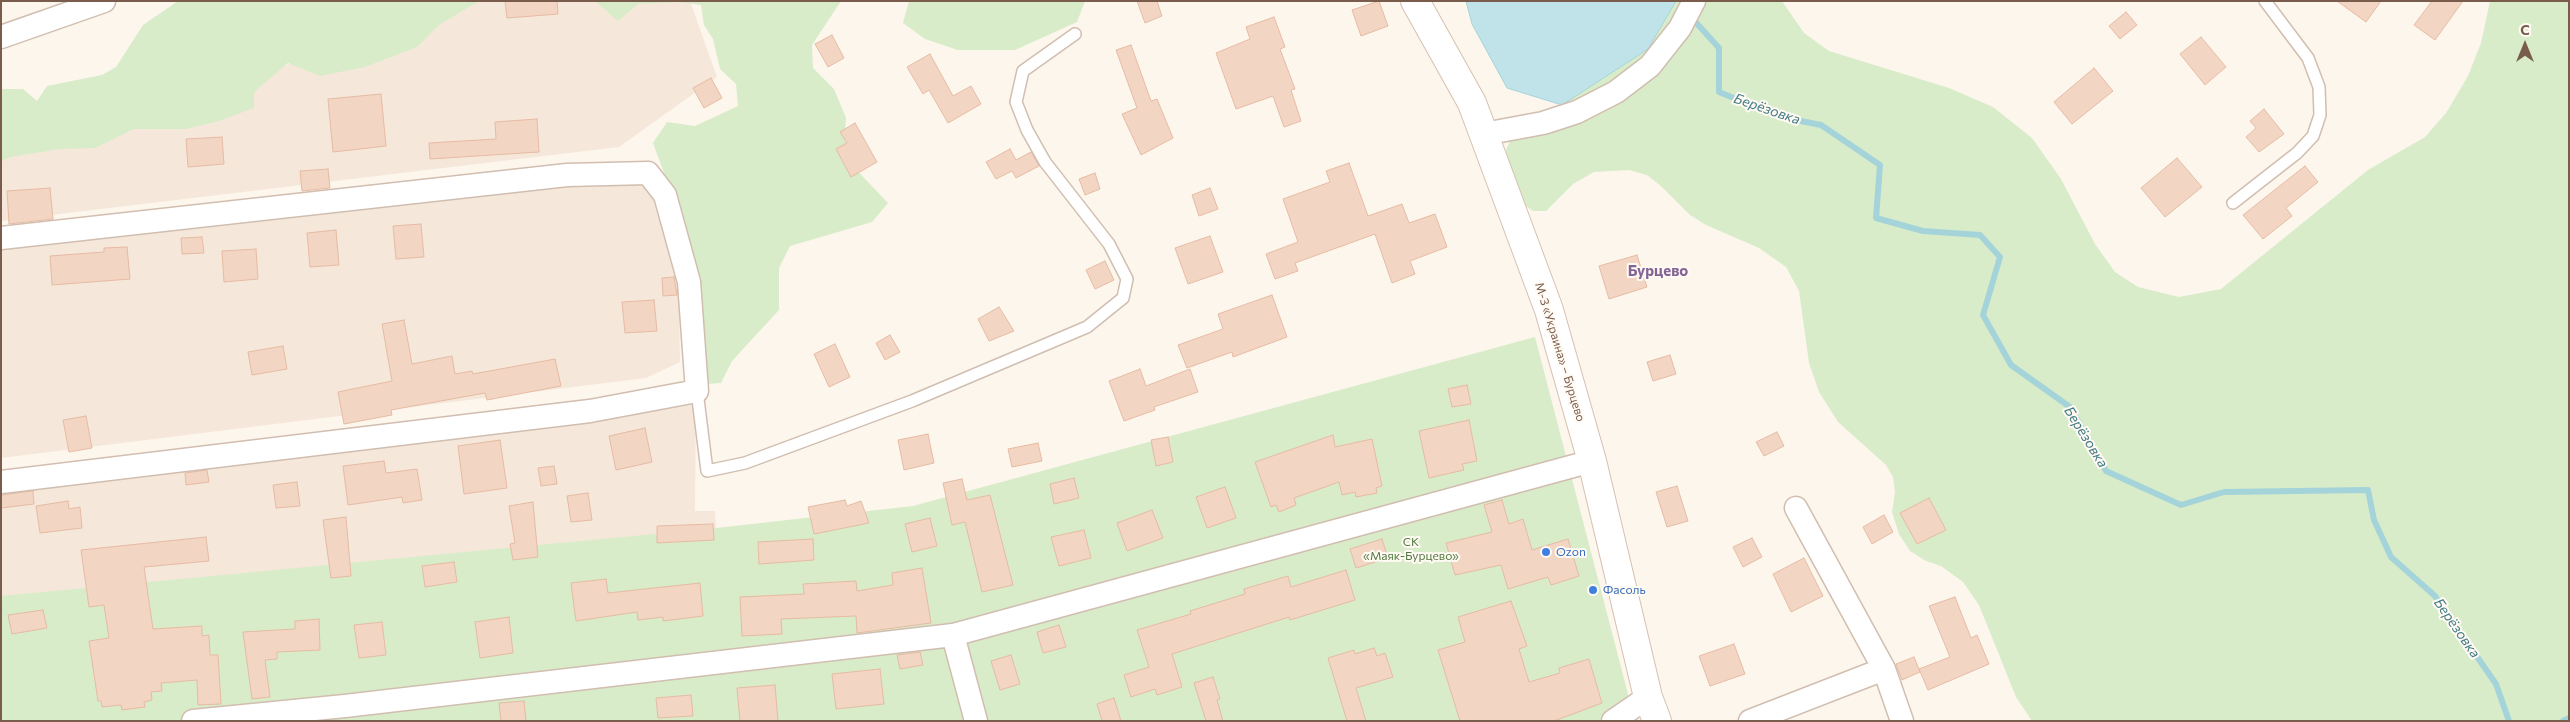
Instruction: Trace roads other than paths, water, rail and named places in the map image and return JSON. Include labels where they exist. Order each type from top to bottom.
[{"type":"street","points":[[1,37],[104,1]]},
{"type":"street","name":"М-3 «Украина» – Бурцево","points":[[1415,1],[1472,103],[1549,310],[1592,461],[1652,709]]},
{"type":"street","points":[[1484,134],[1544,123],[1578,112],[1616,92],[1650,66],[1680,28],[1694,1]]},
{"type":"street","points":[[1,238],[567,175],[648,173],[665,195],[689,282],[697,391],[590,411],[1,482]]},
{"type":"street","points":[[193,721],[346,714],[953,635],[1592,461]]},
{"type":"street","points":[[1796,508],[1884,669],[1902,721]]},
{"type":"street","points":[[953,635],[976,721]]},
{"type":"street","points":[[1750,721],[1884,669]]},
{"type":"street","points":[[1613,721],[1652,709]]},
{"type":"lane","points":[[2233,203],[2297,154],[2313,136],[2320,115],[2319,87],[2308,58],[2265,1]]},
{"type":"lane","points":[[697,391],[707,471],[745,463],[912,401],[1087,327],[1123,298],[1127,279],[1109,244],[1045,162],[1027,130],[1016,102],[1023,71],[1075,34]]},
{"type":"water","points":[[1466,1],[1676,1],[1648,49],[1562,105],[1507,88],[1472,24]]},
{"type":"waterway","name":"Берёзовка","points":[[1691,17],[1719,48],[1719,92],[1781,117],[1821,125],[1880,165],[1876,218],[1923,231],[1980,235],[2000,257],[1983,315],[2011,365],[2070,407],[2106,471],[2181,505],[2224,492],[2368,490],[2374,520],[2391,557],[2435,596],[2496,684],[2509,721]]},
{"type":"waterway","name":"Берёзовка","points":[[2563,721],[2569,718]]},
{"type":"place","name":"Ozon","points":[[1546,552]]},
{"type":"place","name":"Фасоль","points":[[1593,590]]},
{"type":"district","name":"Бурцево","points":[[1658,271]]},
{"type":"park label","name":"СК «Маяк-Бурцево»","points":[[1411,549]]}]
